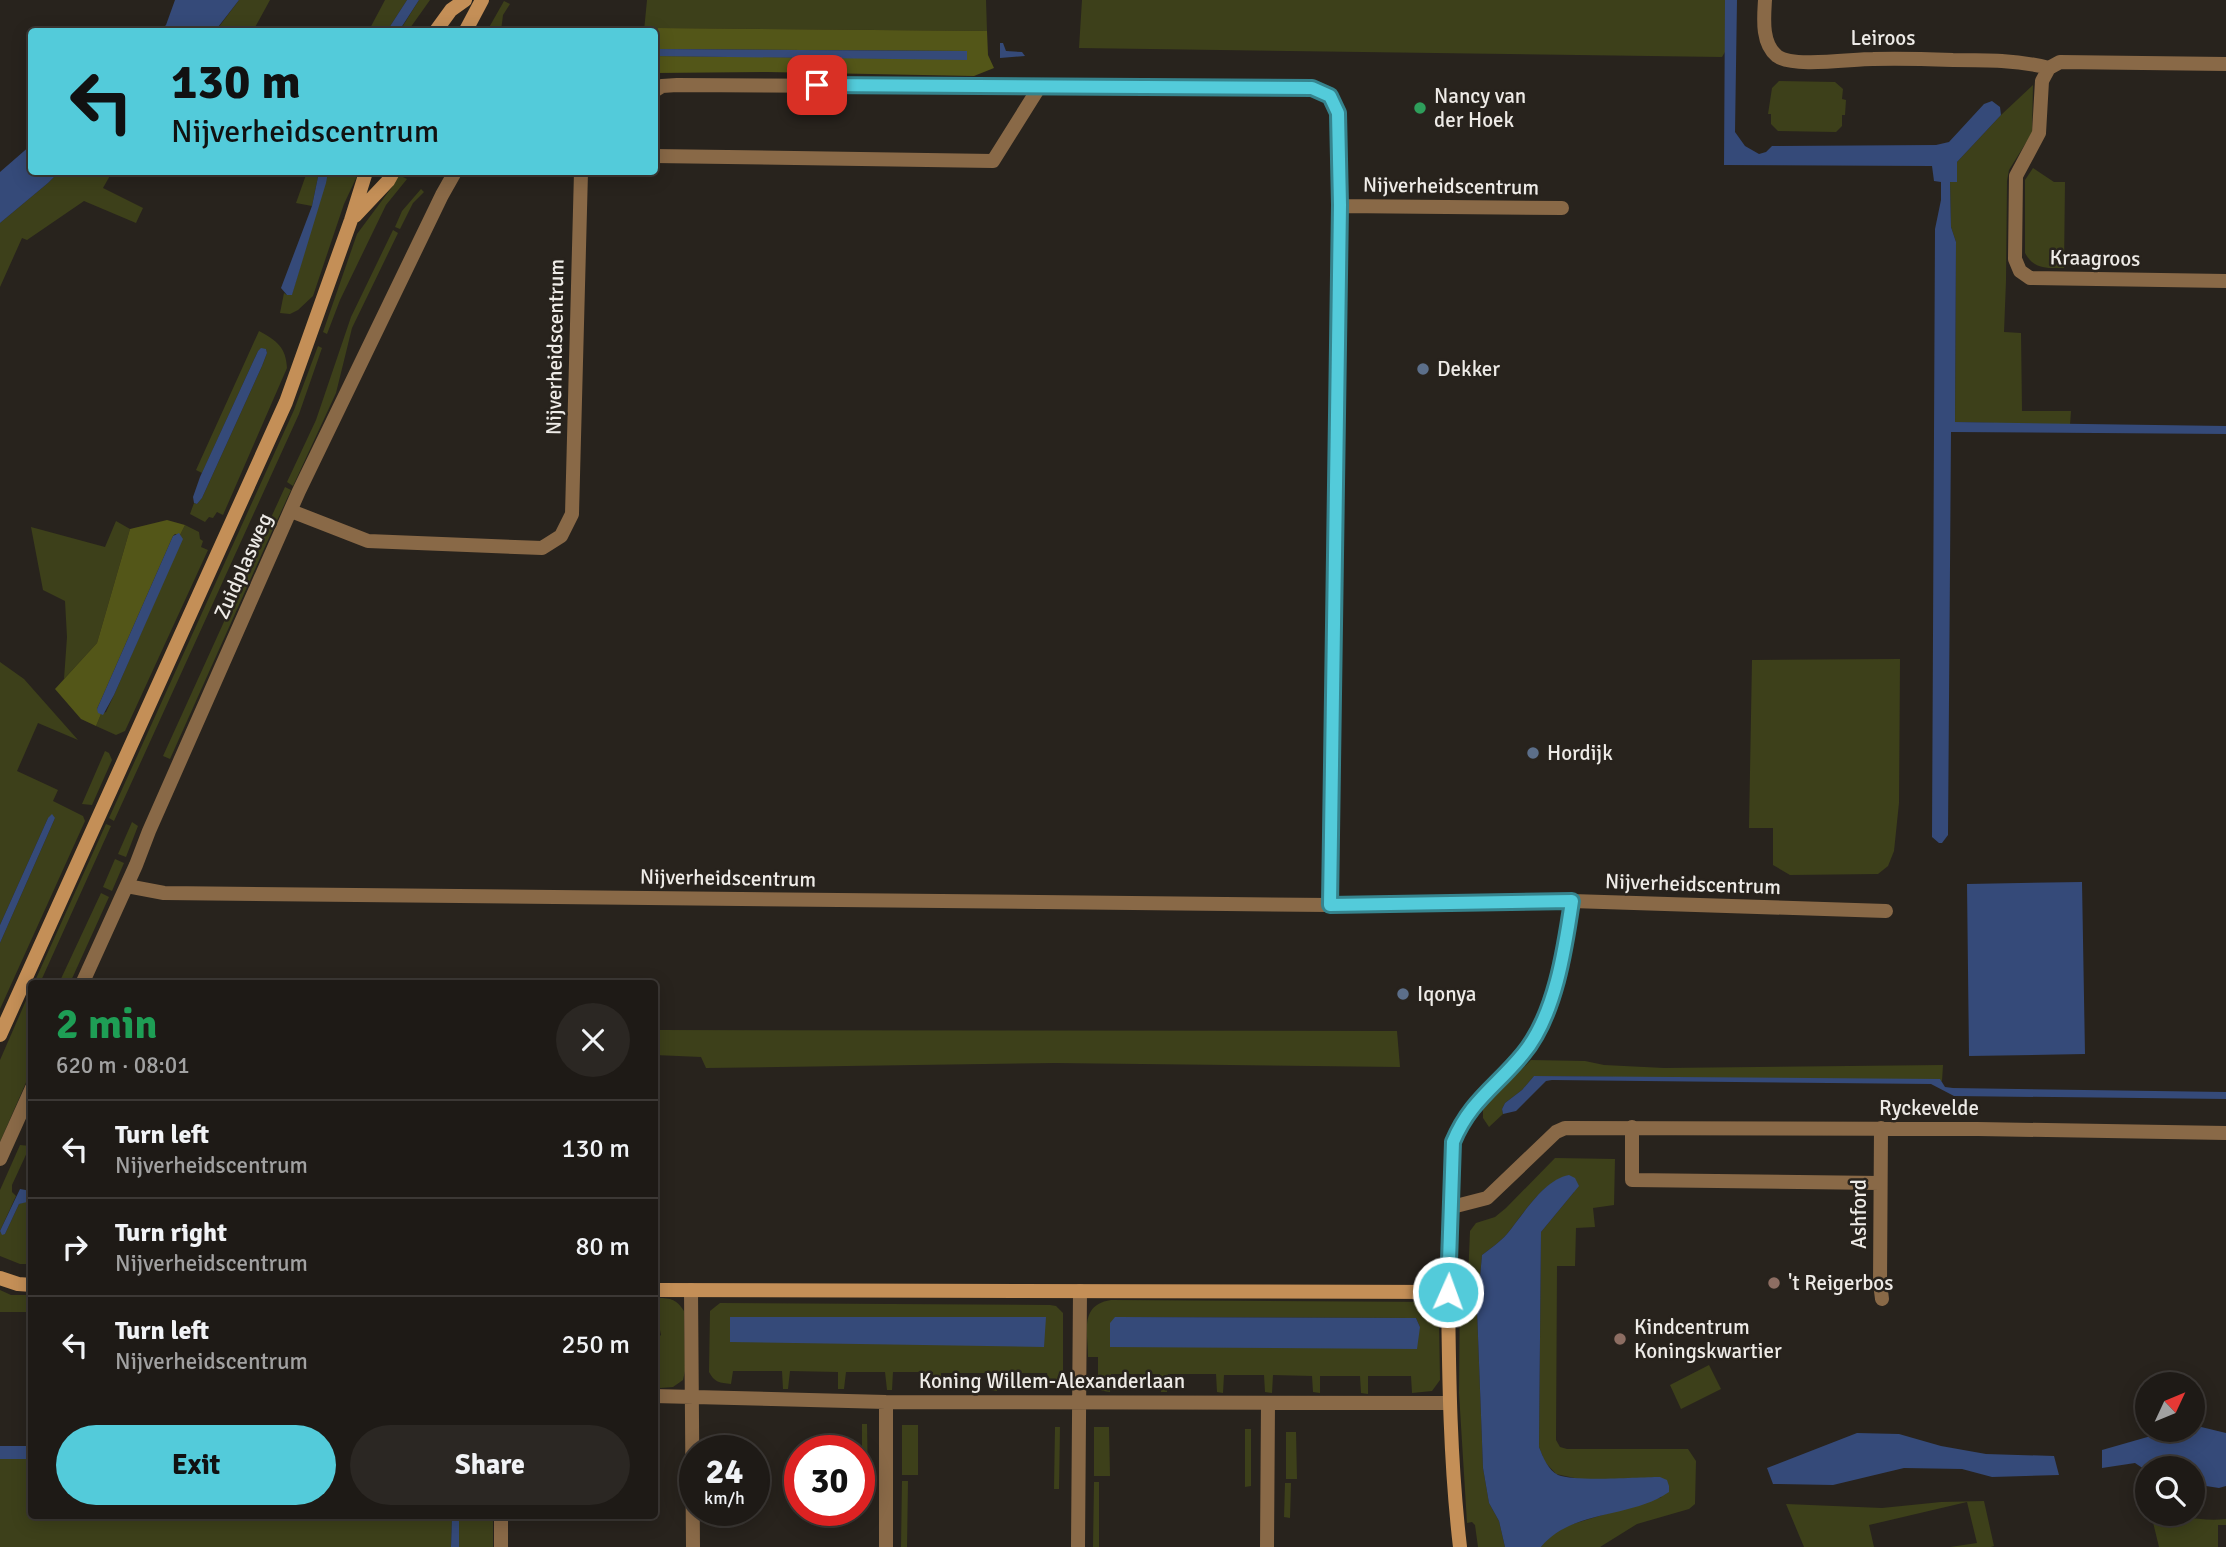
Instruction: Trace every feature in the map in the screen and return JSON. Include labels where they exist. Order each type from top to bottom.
[{"type":"main road","points":[[438,28],[451,10],[465,0]]},
{"type":"main road","points":[[468,28],[482,0]]},
{"type":"main road","name":"Zuidplasweg","points":[[0,1035],[286,402],[365,175]]},
{"type":"main road","name":"Zuidplasweg","points":[[351,220],[391,175]]},
{"type":"main road","points":[[0,1278],[28,1285]]},
{"type":"main road","points":[[658,1290],[1448,1292],[1449,1403],[1460,1547]]},
{"type":"street","name":"Leiroos","points":[[1765,0],[1764,26],[1769,45],[1778,56],[1791,61],[2004,60],[2049,68]]},
{"type":"street","points":[[2049,68],[2060,62],[2226,64]]},
{"type":"street","name":"Kraagroos","points":[[2049,68],[2042,81],[2039,133],[2016,176],[2015,259],[2020,271],[2030,278],[2039,279],[2226,281]]},
{"type":"street","name":"Nijverheidscentrum","points":[[658,88],[677,85],[1312,88],[1330,96],[1338,113],[1340,205],[1330,905]]},
{"type":"street","points":[[658,156],[993,161],[1040,86]]},
{"type":"street","name":"Zuidplasweg","points":[[84,980],[291,511],[453,175]]},
{"type":"street","name":"Nijverheidscentrum","points":[[291,511],[368,541],[542,548],[561,536],[572,514],[581,175]]},
{"type":"street","name":"Nijverheidscentrum","points":[[1340,205],[1562,208]]},
{"type":"street","name":"Nijverheidscentrum","points":[[127,886],[164,893],[1330,905],[1572,901],[1886,911]]},
{"type":"street","points":[[1448,1292],[1453,1142],[1470,1109],[1525,1052],[1542,1022],[1566,945],[1572,901]]},
{"type":"street","points":[[0,1159],[28,1097]]},
{"type":"street","points":[[1632,1127],[1632,1180],[1880,1183]]},
{"type":"street","name":"Ryckevelde","points":[[1452,1207],[1488,1198],[1556,1132],[1565,1128],[1881,1128],[2226,1133]]},
{"type":"street","name":"Ashford","points":[[1881,1128],[1882,1299]]},
{"type":"street","points":[[691,1290],[692,1547]]},
{"type":"street","points":[[1078,1547],[1080,1292]]},
{"type":"street","name":"Koning Willem-Alexanderlaan","points":[[658,1396],[886,1402],[1449,1403]]},
{"type":"street","points":[[886,1402],[886,1547]]},
{"type":"street","points":[[1267,1547],[1268,1403]]},
{"type":"street","points":[[501,1547],[502,1519]]},
{"type":"green space","points":[[239,0],[270,0],[255,28],[218,28]]},
{"type":"green space","points":[[385,0],[407,0],[389,28],[370,28]]},
{"type":"green space","points":[[419,0],[430,0],[410,28],[402,28]]},
{"type":"green space","points":[[647,0],[986,0],[987,31],[659,28],[658,32],[658,28],[644,28]]},
{"type":"green space","points":[[1082,0],[1725,0],[1725,52],[1722,57],[1079,48]]},
{"type":"green space","points":[[504,1],[510,4],[503,15],[501,28],[489,28]]},
{"type":"green space","points":[[1779,81],[1835,82],[1843,89],[1842,99],[1846,100],[1842,126],[1836,132],[1778,131],[1771,124],[1771,114],[1768,114],[1772,88]]},
{"type":"green space","points":[[2033,85],[2032,133],[2009,170],[2007,181],[2004,332],[2021,333],[2022,411],[2071,411],[2070,425],[1955,422],[1956,242],[1951,227],[1950,182],[1957,181],[1957,162]]},
{"type":"green space","points":[[2033,168],[2054,182],[2065,182],[2064,268],[2037,265],[2025,253],[2025,180]]},
{"type":"green space","points":[[56,175],[110,175],[103,188],[143,208],[136,223],[84,201],[27,240],[22,238],[0,287],[0,223]]},
{"type":"green space","points":[[306,175],[318,175],[312,206],[296,203]]},
{"type":"green space","points":[[327,175],[358,175],[344,204],[313,296],[298,310],[290,314],[280,313],[284,293],[292,294]]},
{"type":"green space","points":[[399,175],[407,179],[386,205],[340,300],[327,334],[323,332],[357,234]]},
{"type":"green space","points":[[421,189],[424,192],[413,203],[400,229],[395,227],[402,211]]},
{"type":"green space","points":[[393,230],[398,233],[352,328],[336,393],[293,486],[287,482],[316,420],[351,317]]},
{"type":"green space","points":[[259,331],[279,345],[285,355],[287,368],[223,515],[217,512],[205,522],[190,514],[194,503],[197,504],[202,498],[262,366],[266,349],[258,351],[202,473],[196,470]]},
{"type":"green space","points":[[318,346],[322,348],[299,414],[114,821],[109,818],[294,410]]},
{"type":"green space","points":[[285,487],[291,490],[275,525],[269,522]]},
{"type":"green space","points":[[116,521],[130,529],[97,643],[64,679],[67,637],[65,601],[43,590],[31,527],[105,547]]},
{"type":"green space","points":[[185,525],[199,532],[203,541],[201,547],[208,550],[125,731],[116,735],[96,726],[114,695],[182,539],[180,535]]},
{"type":"green space","points":[[267,527],[273,529],[170,759],[163,756]]},
{"type":"green space","points":[[1900,659],[1899,803],[1894,851],[1888,866],[1878,874],[1790,875],[1773,865],[1773,828],[1749,828],[1752,660]]},
{"type":"green space","points":[[0,662],[24,679],[78,740],[38,723],[17,771],[58,790],[53,801],[83,816],[85,821],[0,1009],[0,943],[55,818],[48,818],[0,925]]},
{"type":"green space","points":[[105,751],[112,760],[92,805],[82,804]]},
{"type":"green space","points":[[132,822],[138,826],[126,857],[118,854]]},
{"type":"green space","points":[[106,824],[111,826],[41,980],[35,980]]},
{"type":"green space","points":[[115,859],[124,863],[112,891],[103,887]]},
{"type":"green space","points":[[101,893],[109,897],[71,980],[60,980]]},
{"type":"green space","points":[[28,996],[28,1078],[0,1142],[0,1060]]},
{"type":"green space","points":[[658,1030],[1397,1031],[1400,1067],[1055,1063],[706,1068],[701,1057],[658,1055]]},
{"type":"green space","points":[[1531,1060],[1585,1061],[1604,1065],[1664,1068],[1943,1065],[1942,1081],[1534,1076],[1505,1103],[1503,1114],[1489,1127],[1483,1118],[1483,1108]]},
{"type":"green space","points":[[20,1145],[28,1146],[12,1185],[12,1192],[16,1196],[0,1231],[0,1190]]},
{"type":"green space","points":[[1555,1158],[1615,1159],[1614,1205],[1593,1208],[1595,1227],[1576,1228],[1575,1266],[1557,1266],[1556,1440],[1560,1447],[1567,1449],[1688,1449],[1696,1461],[1695,1504],[1689,1509],[1637,1524],[1600,1547],[1541,1547],[1549,1537],[1566,1526],[1662,1497],[1556,1474],[1545,1462],[1539,1447],[1541,1232],[1574,1192],[1569,1176],[1542,1191],[1504,1237],[1482,1255],[1477,1310],[1483,1468],[1489,1503],[1499,1521],[1505,1547],[1478,1547],[1475,1525],[1472,1522],[1467,1523],[1459,1393],[1460,1281],[1468,1280],[1470,1231],[1476,1223],[1495,1217],[1506,1208]]},
{"type":"green space","points":[[28,1201],[28,1264],[20,1264],[0,1256],[0,1232],[5,1234],[19,1204]]},
{"type":"green space","points":[[0,1290],[11,1295],[28,1295],[28,1312],[0,1312]]},
{"type":"green space","points":[[658,1298],[664,1298],[678,1303],[684,1311],[685,1371],[683,1380],[673,1387],[660,1388],[658,1338],[661,1335]]},
{"type":"green space","points":[[1111,1300],[1436,1302],[1440,1380],[1432,1391],[1412,1393],[1411,1376],[1368,1376],[1368,1394],[1361,1393],[1360,1376],[1320,1376],[1320,1393],[1313,1392],[1312,1376],[1273,1375],[1272,1393],[1265,1392],[1264,1375],[1224,1375],[1223,1393],[1217,1392],[1216,1374],[1168,1374],[1167,1392],[1161,1392],[1160,1374],[1111,1374],[1110,1392],[1103,1391],[1088,1379],[1098,1378],[1098,1357],[1088,1357],[1088,1321],[1094,1308]],"holes":[[[1115,1317],[1416,1318],[1420,1327]]]},
{"type":"green space","points":[[720,1303],[1056,1306],[1063,1313],[1063,1378],[1059,1383],[1049,1386],[1047,1373],[997,1373],[997,1391],[990,1390],[990,1373],[941,1373],[941,1390],[934,1389],[933,1372],[893,1372],[892,1390],[887,1390],[885,1372],[846,1372],[844,1389],[838,1389],[838,1372],[790,1371],[788,1389],[783,1389],[782,1371],[733,1371],[731,1384],[724,1383],[715,1380],[709,1372],[710,1311]]},
{"type":"green space","points":[[1709,1365],[1721,1389],[1681,1409],[1670,1385]]},
{"type":"green space","points":[[862,1424],[867,1424],[867,1435],[862,1435]]},
{"type":"green space","points":[[902,1425],[918,1425],[918,1475],[902,1475]]},
{"type":"green space","points":[[1055,1427],[1060,1427],[1059,1489],[1054,1489]]},
{"type":"green space","points":[[1094,1427],[1109,1427],[1110,1476],[1094,1476]]},
{"type":"green space","points":[[1245,1429],[1251,1429],[1251,1486],[1245,1487]]},
{"type":"green space","points":[[1286,1432],[1296,1432],[1297,1479],[1286,1479]]},
{"type":"green space","points":[[0,1459],[28,1459],[28,1519],[452,1519],[451,1547],[0,1547]]},
{"type":"green space","points":[[902,1481],[908,1481],[907,1547],[901,1547]]},
{"type":"green space","points":[[1094,1482],[1099,1482],[1099,1547],[1093,1547]]},
{"type":"green space","points":[[1285,1483],[1291,1483],[1290,1518],[1284,1517]]},
{"type":"green space","points":[[1984,1501],[1994,1546],[1991,1547],[1950,1547],[1977,1543],[1967,1502],[1869,1525],[1874,1547],[1804,1547],[1786,1504],[1882,1508],[1941,1502]]},
{"type":"green space","points":[[459,1519],[493,1519],[493,1547],[459,1547]]},
{"type":"green space","points":[[2205,1519],[2226,1519],[2226,1525],[2218,1525],[2218,1547],[2159,1547],[2154,1526],[2205,1526]]},
{"type":"shaded area","points":[[658,28],[987,31],[988,55],[994,68],[974,76],[658,73],[658,56],[967,59],[967,51],[658,49]]},
{"type":"shaded area","points":[[167,520],[185,525],[180,535],[173,536],[97,709],[101,714],[96,726],[81,719],[55,689],[97,643],[130,529]]},
{"type":"water","points":[[175,0],[239,0],[217,28],[163,28]]},
{"type":"water","points":[[407,0],[419,0],[401,28],[389,28]]},
{"type":"water","points":[[1725,0],[1737,0],[1735,132],[1745,146],[1759,154],[1772,146],[1936,145],[1949,142],[1984,104],[1992,101],[2000,107],[2001,115],[1957,162],[1957,182],[1950,182],[1951,227],[1956,242],[1955,422],[2226,426],[2226,434],[1951,432],[1948,835],[1942,843],[1932,837],[1935,229],[1941,200],[1941,182],[1934,181],[1932,166],[1724,165]]},
{"type":"water","points":[[1000,43],[1003,43],[1006,51],[1022,52],[1025,56],[1000,58]]},
{"type":"water","points":[[658,49],[967,51],[967,60],[658,56]]},
{"type":"water","points":[[28,148],[28,175],[56,175],[0,223],[0,172]]},
{"type":"water","points":[[318,175],[327,175],[292,295],[287,295],[281,288],[312,206]]},
{"type":"water","points":[[261,348],[266,349],[267,353],[262,366],[202,498],[197,504],[194,503],[193,497],[200,477]]},
{"type":"water","points":[[179,533],[183,539],[114,695],[103,715],[98,713],[97,709],[173,536]]},
{"type":"water","points":[[52,814],[55,818],[0,943],[0,925]]},
{"type":"water","points":[[2082,882],[2085,1054],[1969,1056],[1967,884]]},
{"type":"water","points":[[1534,1076],[1940,1079],[1945,1087],[1953,1088],[2226,1092],[2226,1099],[1954,1096],[1931,1084],[1552,1080],[1546,1081],[1516,1111],[1503,1114],[1505,1103]]},
{"type":"water","points":[[1569,1175],[1575,1178],[1579,1186],[1541,1232],[1539,1447],[1549,1467],[1558,1475],[1592,1479],[1660,1477],[1667,1480],[1669,1492],[1637,1507],[1569,1526],[1541,1547],[1505,1547],[1499,1521],[1489,1503],[1483,1468],[1477,1310],[1482,1255],[1504,1237],[1542,1191]]},
{"type":"water","points":[[20,1189],[28,1190],[28,1202],[19,1204],[5,1234],[2,1235],[0,1231]]},
{"type":"water","points":[[730,1317],[1046,1317],[1044,1347],[730,1342]]},
{"type":"water","points":[[1115,1317],[1416,1318],[1420,1327],[1417,1349],[1110,1347],[1110,1323]]},
{"type":"water","points":[[2205,1428],[2226,1433],[2226,1486],[2205,1486],[2205,1456],[2135,1456],[2135,1463],[2102,1468],[2102,1450],[2135,1441],[2205,1442]]},
{"type":"water","points":[[1857,1433],[1899,1434],[1941,1446],[1986,1454],[2054,1456],[2059,1475],[1992,1477],[1962,1469],[1904,1468],[1833,1485],[1773,1484],[1767,1468]]},
{"type":"water","points":[[0,1446],[28,1446],[28,1459],[0,1459]]},
{"type":"water","points":[[452,1519],[459,1519],[459,1547],[451,1547]]},
{"type":"place","name":"Nancy van der Hoek","points":[[1420,108]]},
{"type":"place","name":"Dekker","points":[[1423,369]]},
{"type":"place","name":"Hordijk","points":[[1533,753]]},
{"type":"place","name":"Iqonya","points":[[1403,994]]},
{"type":"place","name":"'t Reigerbos","points":[[1774,1283]]},
{"type":"place","name":"Kindcentrum Koningskwartier","points":[[1620,1339]]},
{"type":"route","points":[[817,85],[1312,88],[1330,96],[1338,113],[1340,205],[1330,905],[1572,901],[1566,945],[1542,1022],[1525,1052],[1470,1109],[1453,1142],[1448,1292]]}]
